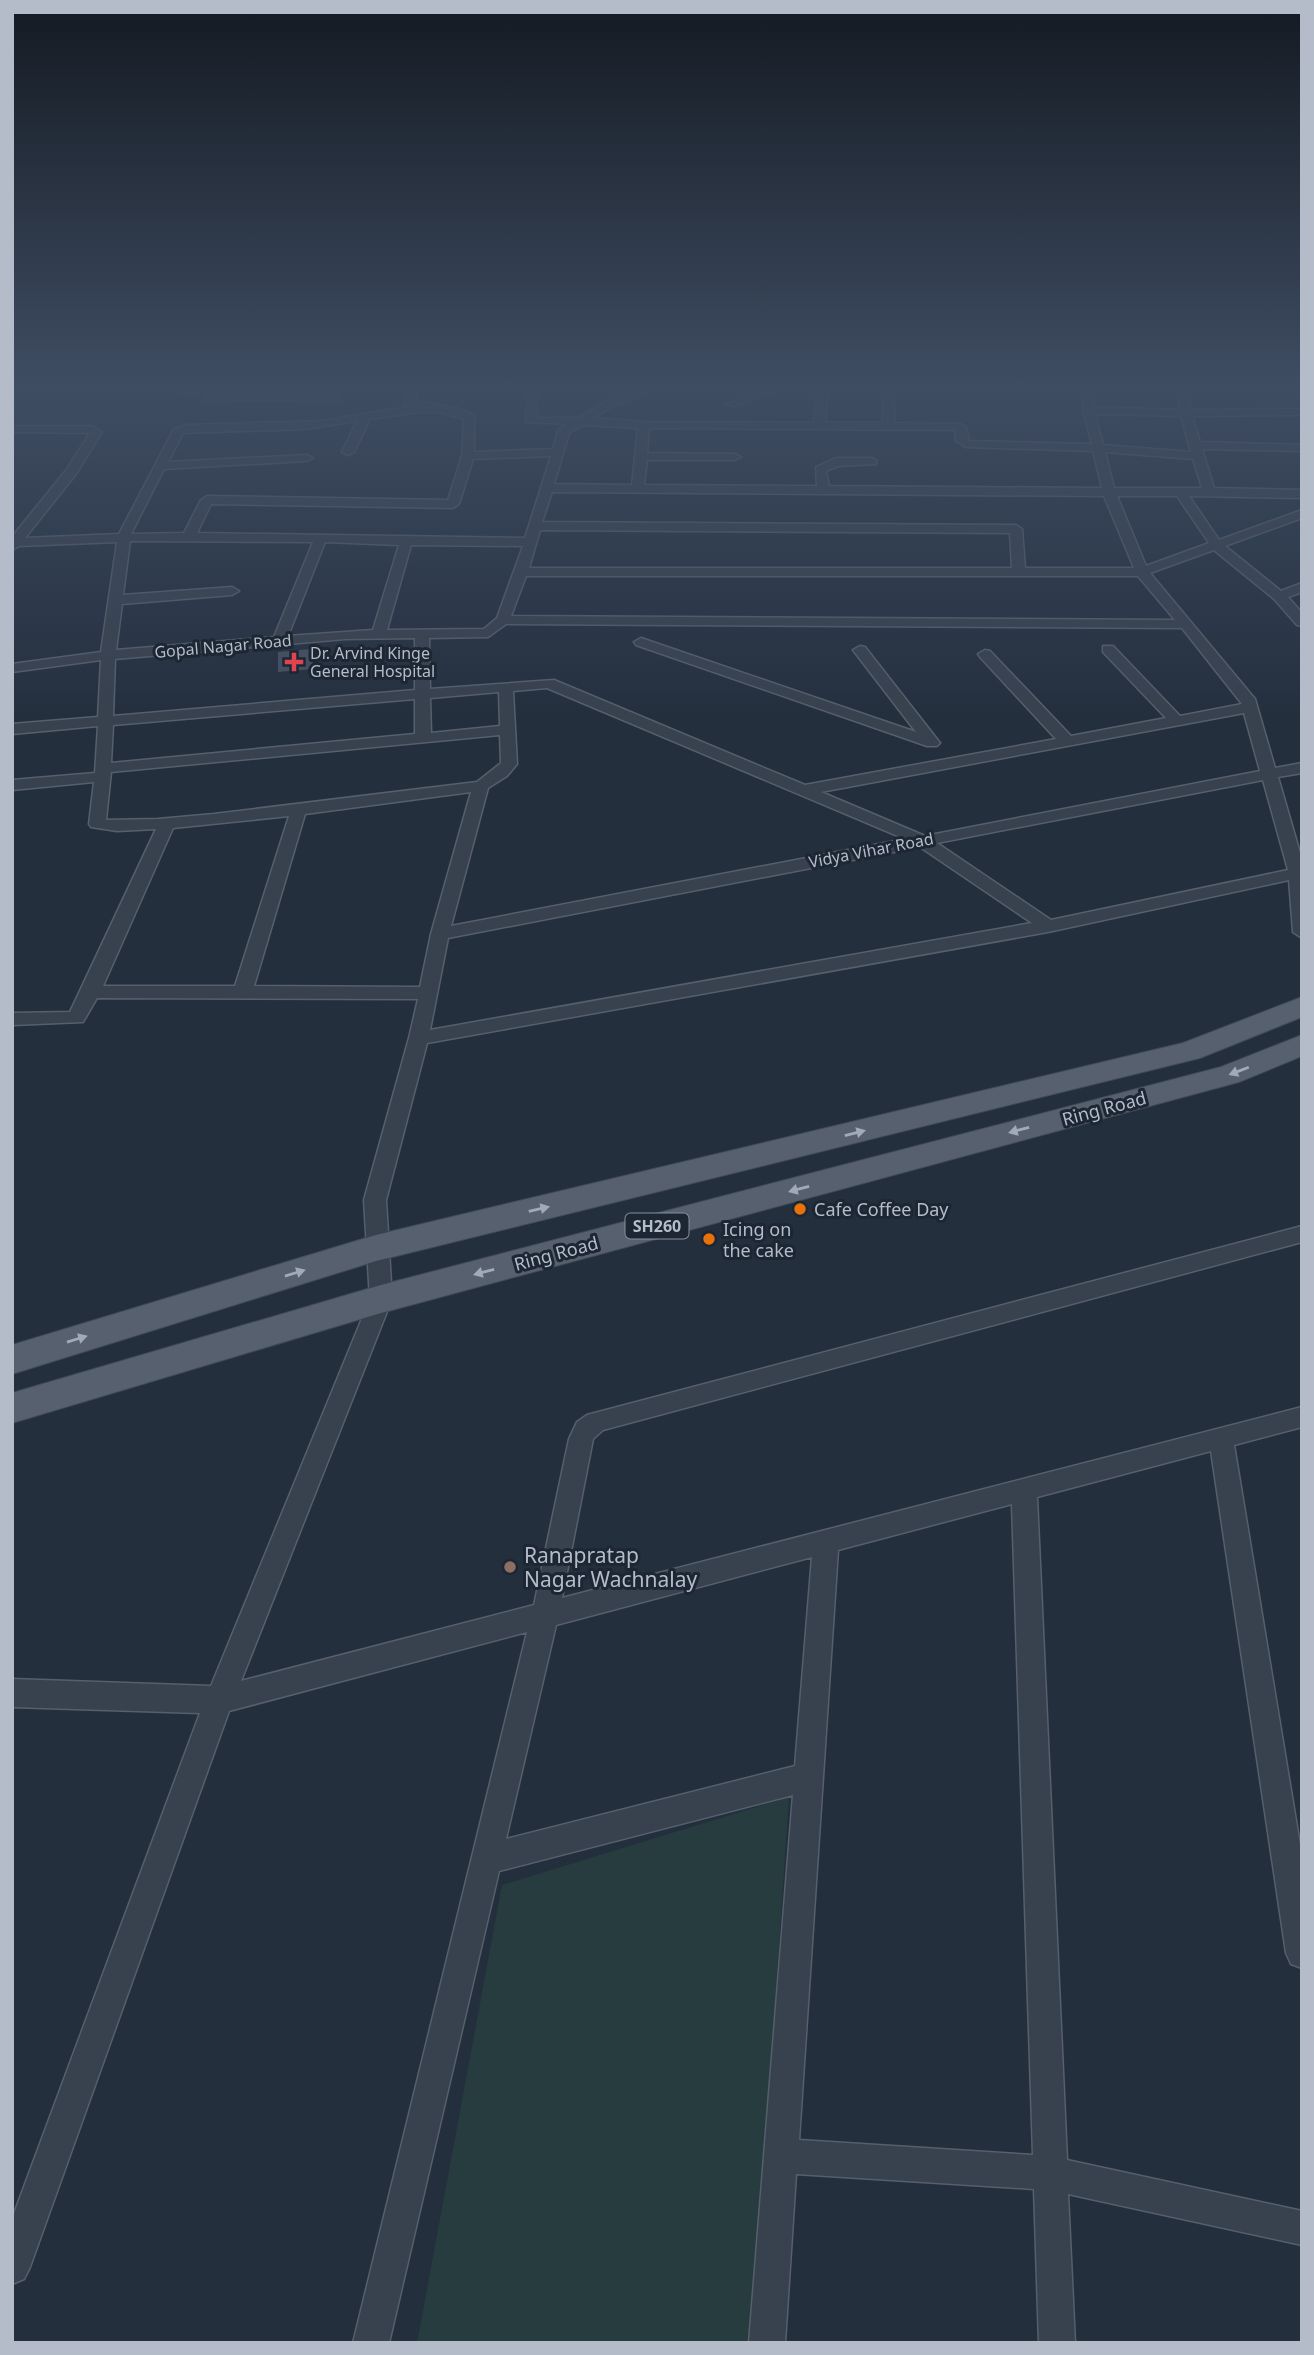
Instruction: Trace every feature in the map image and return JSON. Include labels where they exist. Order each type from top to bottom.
[{"type":"main road","name":"Ring Road","points":[[12,1360],[376,1248],[1190,1051],[1302,1006]]},
{"type":"main road","name":"Ring Road","points":[[12,1408],[381,1299],[1229,1075],[1302,1045]]},
{"type":"street","points":[[13,544],[52,496]]},
{"type":"street","points":[[144,496],[124,536],[108,655],[103,772],[97,824],[107,828],[167,824],[481,786],[501,773],[509,764],[506,687]]},
{"type":"street","points":[[13,544],[124,536],[321,537],[407,541],[448,523],[456,496]]},
{"type":"street","points":[[544,496],[521,572],[503,620],[1186,624]]},
{"type":"street","points":[[1111,496],[1142,572],[1248,699],[1299,872],[1302,932]]},
{"type":"street","points":[[1184,496],[1216,545],[1279,596],[1302,622]]},
{"type":"street","points":[[188,538],[207,500],[448,523],[530,542]]},
{"type":"street","points":[[521,572],[1142,572],[1302,514]]},
{"type":"street","points":[[535,526],[1016,529],[1019,572]]},
{"type":"street","points":[[279,641],[321,537]]},
{"type":"street","points":[[379,635],[407,541]]},
{"type":"street","points":[[1279,596],[1302,587]]},
{"type":"street","points":[[116,600],[232,591]]},
{"type":"street","name":"Gopal Nagar Road","points":[[12,668],[108,655],[279,641],[379,635],[488,633],[503,620]]},
{"type":"street","points":[[422,635],[423,738]]},
{"type":"street","points":[[641,642],[932,743]]},
{"type":"street","points":[[1108,649],[1177,721]]},
{"type":"street","points":[[860,650],[947,764]]},
{"type":"street","points":[[985,654],[1066,741]]},
{"type":"street","points":[[12,729],[549,683],[921,840],[1048,926]]},
{"type":"street","points":[[801,791],[1250,707]]},
{"type":"street","points":[[12,785],[103,772],[509,730]]},
{"type":"street","name":"Vidya Vihar Road","points":[[440,934],[1302,768]]},
{"type":"street","points":[[12,2267],[219,1700],[381,1299],[375,1200],[419,1038],[440,934],[481,786]]},
{"type":"street","points":[[243,992],[299,808]]},
{"type":"street","points":[[12,1019],[76,1018],[91,992],[167,824]]},
{"type":"street","points":[[419,1038],[1048,926],[1299,872]]},
{"type":"street","points":[[91,992],[428,993]]},
{"type":"street","points":[[371,2343],[545,1615],[581,1439],[586,1429],[596,1422],[1302,1234]]},
{"type":"street","points":[[12,1693],[219,1700],[1302,1417]]},
{"type":"street","points":[[1221,1438],[1302,1953]]},
{"type":"street","points":[[1024,1490],[1056,2343]]},
{"type":"street","points":[[767,2343],[826,1541]]},
{"type":"street","points":[[486,1859],[808,1777]]},
{"type":"street","points":[[781,2156],[1050,2173],[1302,2228]]},
{"type":"green space","points":[[789,1797],[752,2343],[417,2343],[502,1885]]},
{"type":"building","points":[[312,649],[313,669],[278,672],[278,652]]},
{"type":"place","name":"Dr. Arvind Kinge General Hospital","points":[[294,662]]},
{"type":"place","name":"Cafe Coffee Day","points":[[800,1209]]},
{"type":"place","name":"Icing on the cake","points":[[709,1239]]},
{"type":"place","name":"Ranapratap Nagar Wachnalay","points":[[510,1567]]}]
